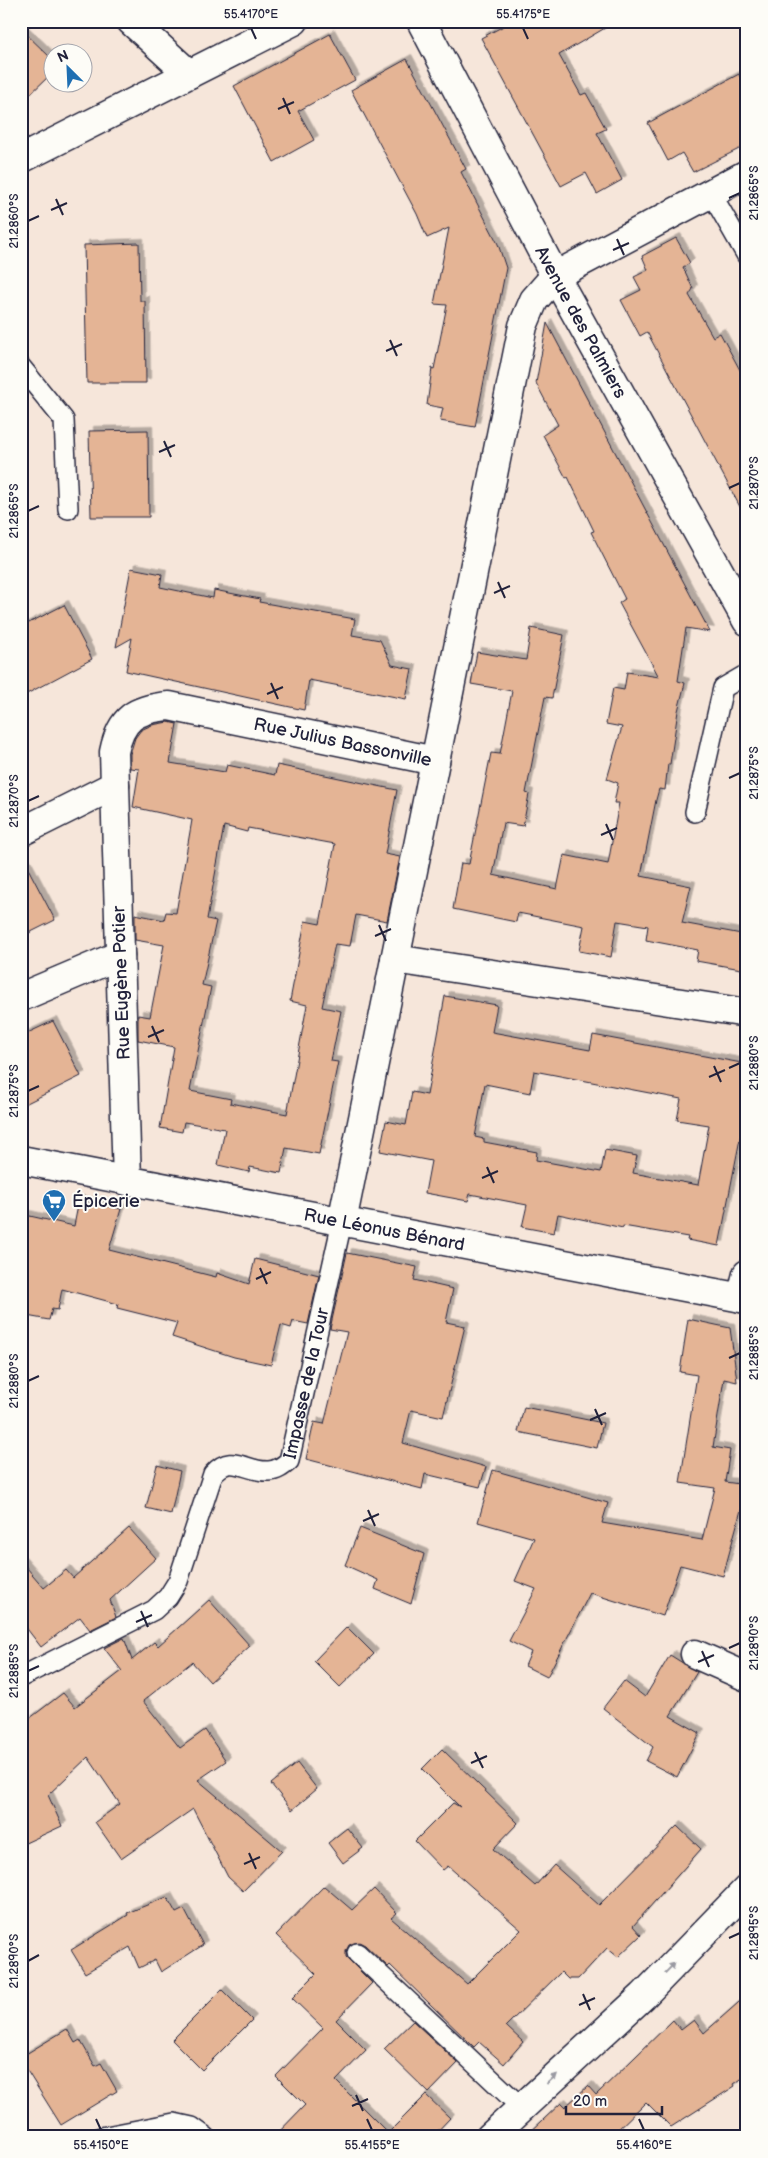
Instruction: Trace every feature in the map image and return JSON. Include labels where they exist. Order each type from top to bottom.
[{"type":"street","points":[[131,21],[189,74]]},
{"type":"street","points":[[21,159],[294,21]]},
{"type":"street","name":"Avenue des Palmiers","points":[[421,21],[555,276],[747,621]]},
{"type":"street","points":[[435,761],[523,326],[534,300],[555,276],[747,174]]},
{"type":"street","name":"Rue Julius Bassonville","points":[[115,785],[114,752],[121,729],[129,718],[147,708],[169,706],[435,761],[342,1222]]},
{"type":"street","points":[[21,832],[115,785]]},
{"type":"street","name":"Rue Eugène Potier","points":[[115,785],[127,1181]]},
{"type":"street","points":[[21,997],[120,955]]},
{"type":"street","points":[[395,960],[747,1013]]},
{"type":"street","name":"Rue Léonus Bénard","points":[[21,1160],[342,1222],[745,1291]]},
{"type":"street","points":[[695,1654],[747,1677]]},
{"type":"street","points":[[490,2137],[643,1996],[747,1889]]},
{"type":"lane","points":[[712,193],[747,256]]},
{"type":"lane","points":[[21,367],[64,420],[68,509]]},
{"type":"lane","points":[[695,812],[723,688],[747,674]]},
{"type":"lane","name":"Impasse de la Tour","points":[[21,1677],[154,1610],[168,1598],[178,1581],[213,1474],[220,1465],[231,1463],[268,1471],[279,1469],[289,1461],[342,1222]]},
{"type":"lane","points":[[358,1953],[521,2108]]},
{"type":"lane","points":[[101,2137],[174,2123],[192,2127],[206,2137]]},
{"type":"building","points":[[513,21],[617,21],[559,55],[581,95],[586,93],[606,129],[597,133],[622,180],[597,194],[586,173],[561,186],[481,38]]},
{"type":"building","points":[[21,29],[42,49],[42,83],[21,103]]},
{"type":"building","points":[[330,34],[355,80],[298,111],[314,140],[274,162],[234,86]]},
{"type":"building","points":[[407,59],[466,169],[461,172],[498,244],[506,268],[475,427],[440,421],[443,408],[427,405],[432,368],[434,369],[447,305],[434,304],[449,228],[427,238],[417,214],[351,90]]},
{"type":"building","points":[[739,74],[740,77],[747,74],[747,145],[693,172],[682,153],[668,161],[648,123]]},
{"type":"building","points":[[676,238],[690,263],[683,267],[693,289],[689,295],[713,337],[720,333],[747,383],[747,520],[647,332],[640,336],[621,300],[641,290],[634,277],[648,270],[642,256]]},
{"type":"building","points":[[139,243],[140,301],[145,301],[146,383],[87,383],[84,245]]},
{"type":"building","points":[[547,323],[710,632],[686,628],[678,681],[685,683],[678,711],[670,764],[668,764],[665,790],[659,789],[641,876],[691,886],[682,923],[747,935],[747,970],[696,961],[698,950],[646,940],[648,926],[617,921],[611,957],[579,951],[584,926],[518,913],[516,922],[453,909],[461,863],[469,864],[491,753],[500,754],[512,691],[471,684],[477,652],[526,660],[531,628],[564,635],[552,698],[545,697],[526,793],[529,794],[523,826],[503,823],[493,875],[557,889],[564,855],[608,864],[619,803],[614,803],[618,783],[607,779],[622,727],[606,724],[613,688],[624,690],[627,672],[659,677],[619,603],[625,599],[591,532],[594,531],[568,477],[566,478],[543,435],[558,425],[536,383]]},
{"type":"building","points":[[148,430],[149,517],[91,517],[89,431]]},
{"type":"building","points":[[131,568],[162,574],[160,587],[213,598],[214,590],[260,599],[259,602],[355,619],[352,635],[380,640],[392,665],[412,669],[406,699],[309,680],[304,710],[126,671],[132,638],[116,647]]},
{"type":"building","points":[[64,605],[92,659],[21,697],[21,627]]},
{"type":"building","points":[[168,722],[177,724],[170,763],[225,772],[227,765],[275,775],[277,765],[397,790],[385,854],[400,857],[387,921],[356,915],[350,946],[335,944],[322,1007],[341,1011],[331,1061],[338,1062],[319,1154],[286,1148],[281,1173],[250,1167],[249,1172],[218,1165],[225,1129],[184,1122],[182,1132],[160,1128],[174,1047],[138,1040],[138,1015],[150,1017],[164,945],[135,940],[135,914],[164,920],[166,912],[176,913],[192,820],[133,807],[139,769],[130,768],[130,754],[135,738],[141,730],[152,725]],"holes":[[[224,826],[247,832],[248,828],[335,844],[320,924],[305,921],[290,1001],[307,1005],[287,1114],[230,1103],[231,1099],[190,1091],[211,987],[202,985],[216,921],[207,919]]]},
{"type":"building","points":[[21,855],[55,920],[21,937]]},
{"type":"building","points":[[445,996],[497,1005],[492,1032],[590,1050],[593,1035],[747,1064],[747,1103],[719,1246],[687,1240],[688,1237],[623,1226],[623,1228],[558,1214],[554,1233],[522,1227],[527,1205],[470,1194],[468,1201],[425,1193],[431,1161],[380,1151],[386,1121],[406,1125],[412,1092],[427,1095]],"holes":[[[534,1071],[681,1099],[677,1120],[709,1125],[698,1185],[633,1173],[637,1156],[605,1150],[601,1172],[536,1160],[537,1152],[484,1142],[484,1139],[475,1137],[485,1084],[530,1093]]]},
{"type":"building","points":[[53,1021],[81,1076],[21,1106],[21,1036]]},
{"type":"building","points":[[79,1200],[121,1209],[109,1250],[216,1277],[217,1273],[249,1284],[255,1259],[319,1275],[308,1324],[293,1321],[291,1328],[281,1325],[271,1365],[234,1357],[172,1337],[177,1323],[117,1308],[118,1304],[62,1289],[58,1310],[52,1309],[49,1320],[21,1315],[21,1214],[74,1226]]},
{"type":"building","points":[[347,1253],[417,1267],[414,1280],[453,1289],[446,1322],[465,1326],[443,1417],[411,1410],[403,1443],[486,1467],[480,1487],[425,1474],[422,1489],[306,1459],[314,1422],[324,1424],[347,1332],[330,1329]]},
{"type":"building","points":[[688,1319],[730,1328],[737,1382],[724,1379],[713,1447],[730,1450],[725,1482],[747,1485],[747,1511],[741,1510],[723,1576],[680,1565],[663,1616],[590,1593],[547,1677],[525,1666],[531,1652],[509,1641],[536,1589],[515,1581],[534,1538],[478,1522],[493,1470],[608,1503],[602,1523],[702,1540],[715,1488],[680,1483],[697,1375],[680,1372]]},
{"type":"building","points":[[524,1407],[603,1423],[597,1448],[518,1432]]},
{"type":"building","points":[[157,1465],[180,1471],[171,1514],[146,1508]]},
{"type":"building","points":[[129,1528],[156,1558],[110,1600],[116,1617],[90,1630],[80,1617],[41,1647],[21,1621],[21,1561],[44,1588],[66,1570],[73,1578]]},
{"type":"building","points":[[360,1528],[424,1554],[411,1604],[375,1589],[378,1580],[345,1565]]},
{"type":"building","points":[[209,1600],[250,1646],[210,1682],[192,1662],[143,1701],[180,1748],[205,1730],[226,1761],[198,1780],[282,1851],[243,1891],[228,1877],[193,1809],[121,1859],[95,1822],[120,1804],[88,1757],[48,1795],[62,1826],[21,1845],[21,1725],[63,1693],[75,1707],[122,1671],[104,1648],[124,1638],[132,1660],[154,1642],[158,1646]]},
{"type":"building","points":[[347,1627],[374,1654],[340,1687],[314,1661]]},
{"type":"building","points":[[670,1655],[697,1672],[670,1716],[700,1733],[677,1777],[646,1761],[653,1747],[603,1708],[624,1681],[645,1697]]},
{"type":"building","points":[[442,1749],[518,1823],[493,1849],[535,1886],[554,1865],[599,1905],[677,1826],[701,1849],[633,1926],[641,1935],[618,1957],[607,1948],[578,1979],[568,1979],[561,1972],[506,2026],[523,2042],[504,2064],[479,2042],[474,2047],[390,1965],[388,1967],[365,1945],[359,1942],[349,1945],[346,1957],[372,1983],[336,2020],[366,2050],[336,2081],[388,2133],[426,2095],[450,2118],[432,2137],[274,2137],[305,2105],[276,2076],[323,2028],[292,1998],[316,1974],[276,1935],[324,1886],[352,1910],[374,1889],[397,1913],[391,1918],[467,1984],[521,1930],[448,1866],[443,1870],[415,1841],[453,1803],[460,1807],[422,1769]]},
{"type":"building","points":[[297,1763],[317,1789],[292,1810],[271,1784]]},
{"type":"building","points":[[347,1828],[363,1848],[343,1863],[328,1843]]},
{"type":"building","points":[[167,1897],[176,1913],[184,1909],[203,1945],[161,1972],[155,1960],[139,1968],[130,1947],[85,1973],[71,1950],[128,1915],[127,1913]]},
{"type":"building","points":[[222,1990],[252,2020],[202,2070],[172,2040]]},
{"type":"building","points":[[747,1995],[747,2075],[734,2084],[735,2086],[671,2127],[646,2102],[610,2137],[525,2137],[561,2103],[565,2107],[588,2086],[596,2095],[673,2020],[681,2030],[694,2020],[704,2033]]},
{"type":"building","points":[[413,2021],[458,2063],[429,2093],[384,2049]]},
{"type":"building","points":[[67,2029],[75,2043],[80,2040],[95,2066],[101,2063],[117,2091],[61,2125],[21,2061],[21,2057]]},
{"type":"place","name":"Épicerie","points":[[54,1222]]}]
